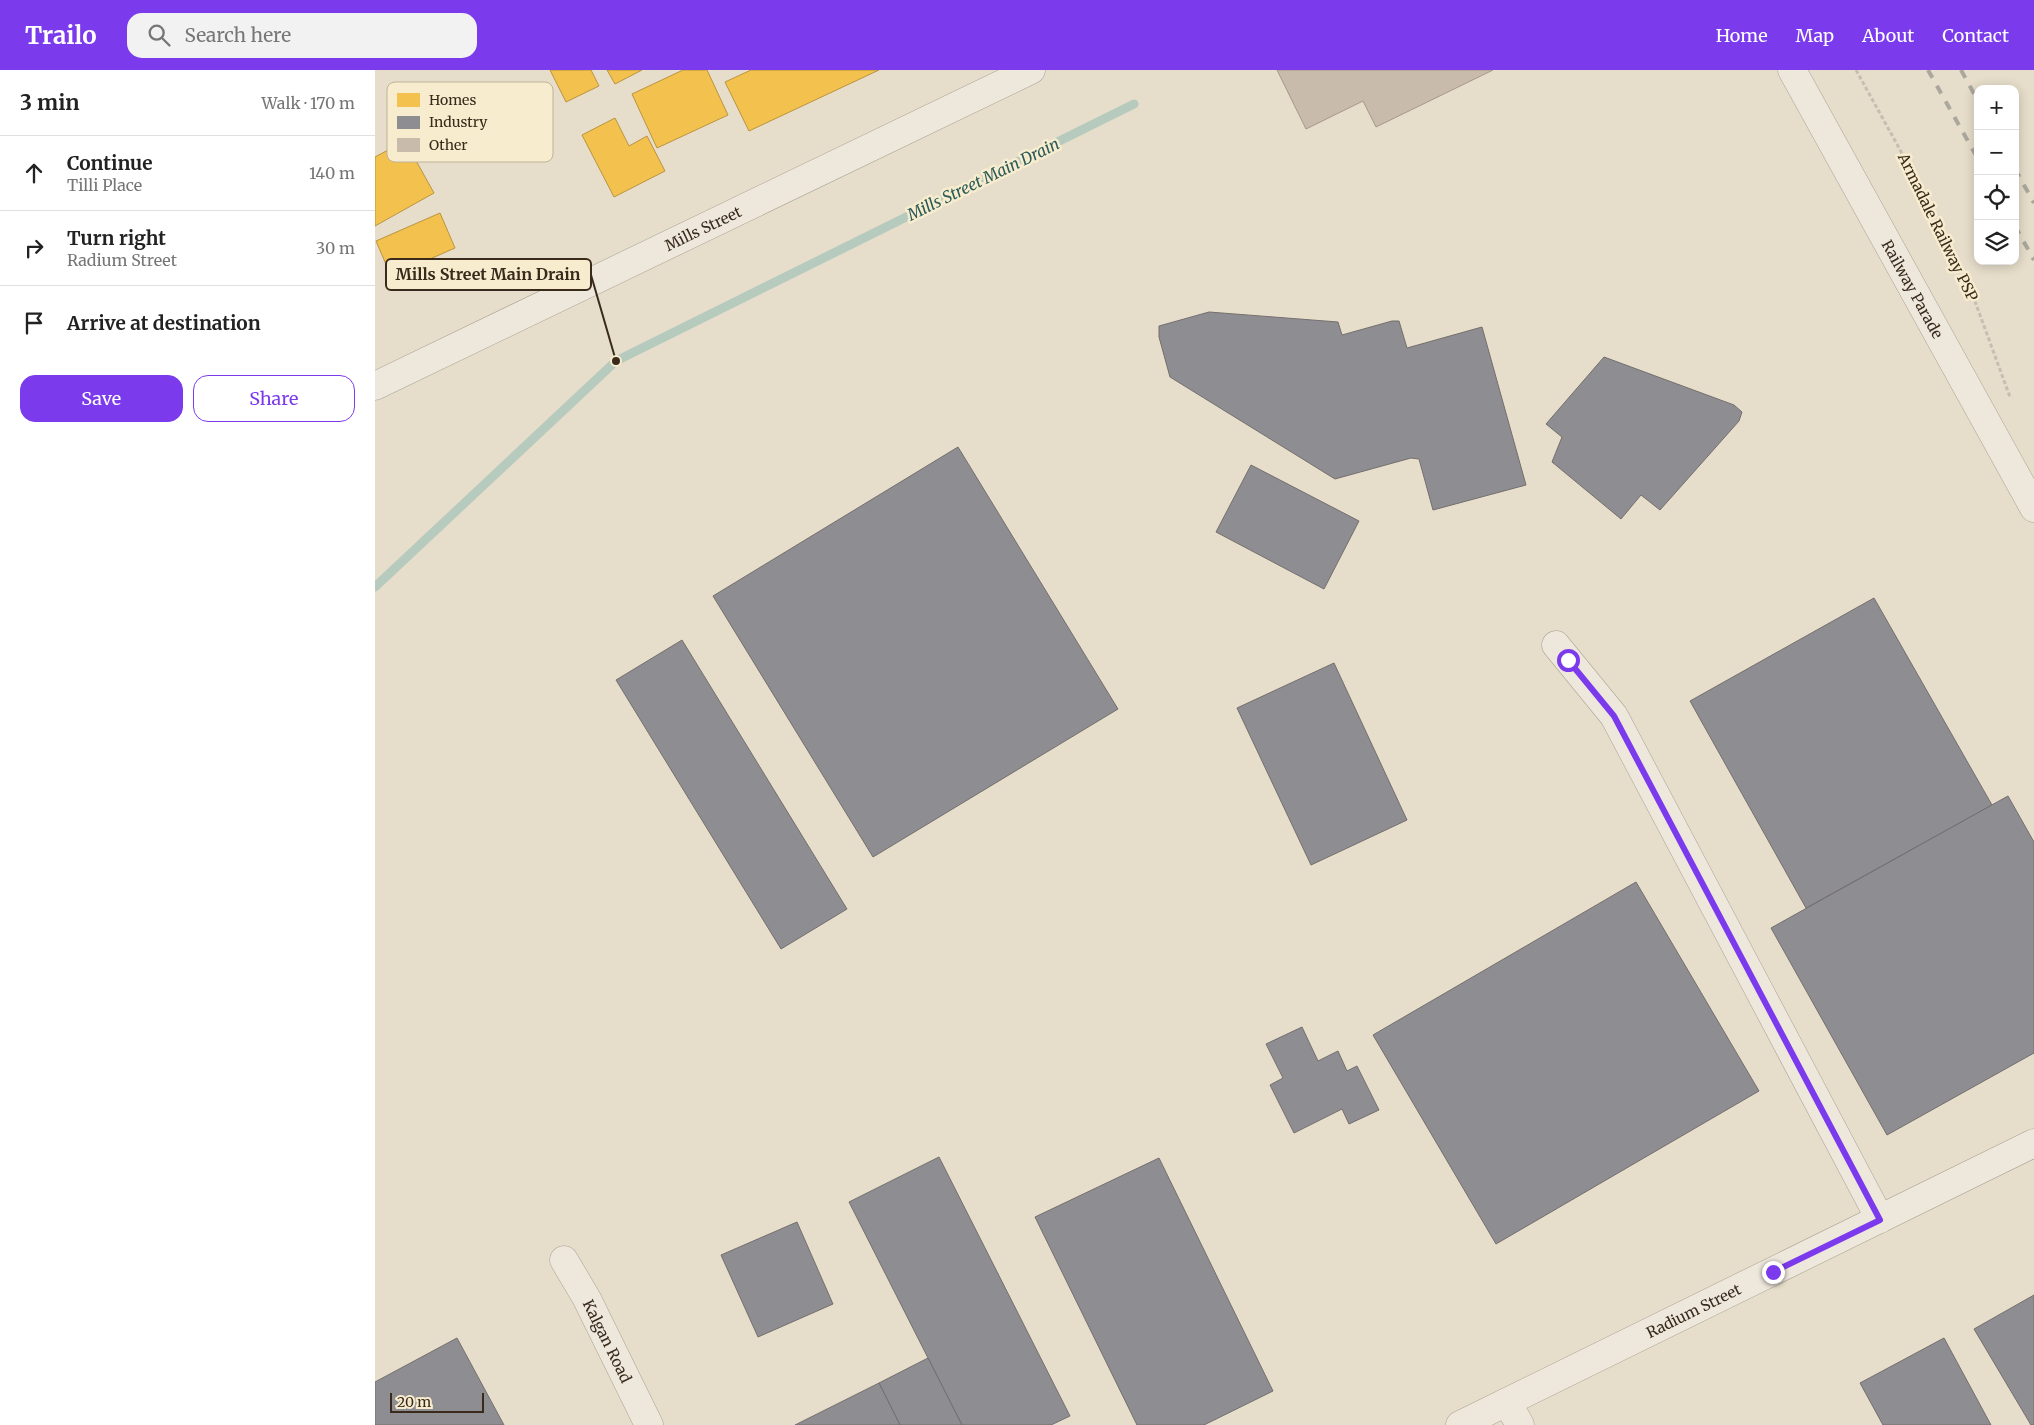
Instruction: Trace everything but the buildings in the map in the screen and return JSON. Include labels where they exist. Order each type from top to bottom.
[{"type":"street","name":"Mills Street","points":[[375,386],[997,77],[1031,70]]},
{"type":"street","name":"Railway Parade","points":[[1792,70],[2034,508]]},
{"type":"street","points":[[1556,646],[1614,716],[1880,1220]]},
{"type":"street","name":"Radium Street","points":[[1460,1425],[1514,1413],[1880,1220],[2034,1144]]},
{"type":"street","name":"Kalgan Road","points":[[564,1260],[587,1299],[649,1425]]},
{"type":"path","name":"Armadale Railway PSP","points":[[1856,70],[1925,195],[1965,274],[2013,403]]},
{"type":"waterway","name":"Mills Street Main Drain","points":[[375,587],[616,361],[1134,104]]},
{"type":"railway","points":[[1928,70],[1974,152]]},
{"type":"railway","points":[[1961,70],[1974,94]]},
{"type":"railway","points":[[2018,175],[2034,203]]},
{"type":"railway","points":[[2019,233],[2034,260]]},
{"type":"place","name":"Mills Street Main Drain","points":[[616,361]]},
{"type":"route","points":[[1568,660],[1614,716],[1880,1220],[1773,1272]]}]
